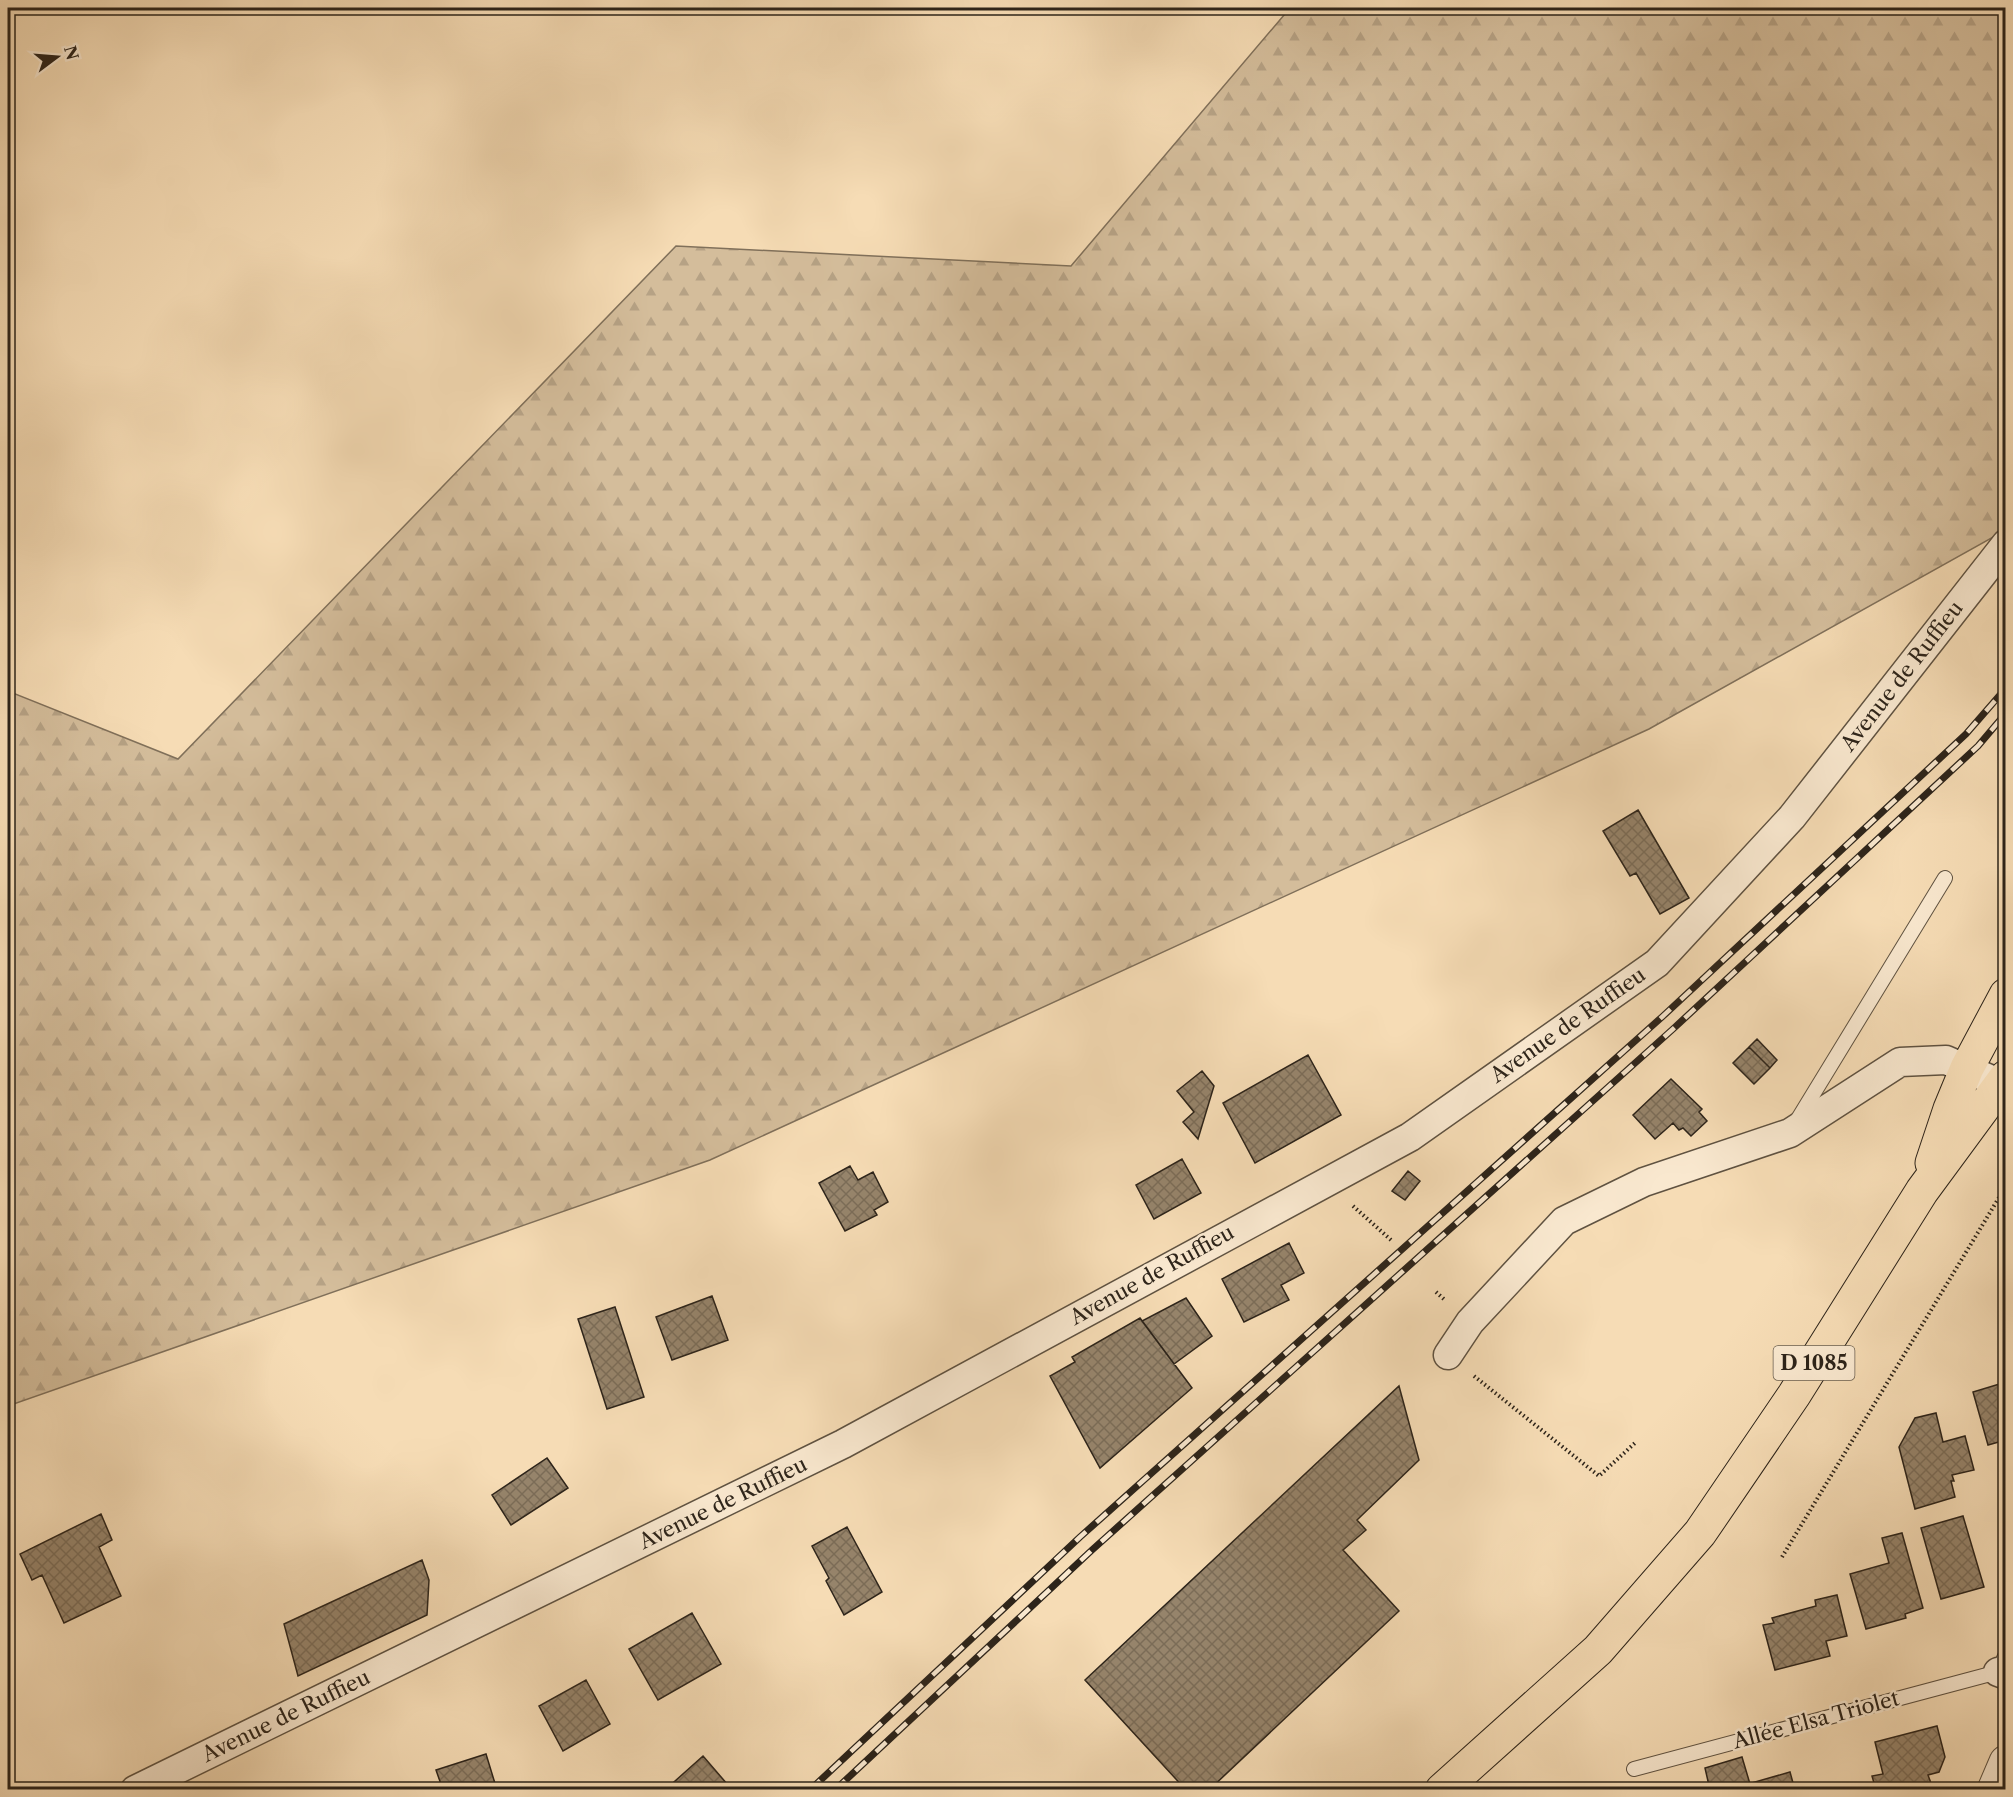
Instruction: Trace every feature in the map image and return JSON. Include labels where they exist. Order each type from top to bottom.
[{"type":"main road","name":"D 1085","points":[[1923,1191],[1950,1109],[1967,1068],[2006,994]]},
{"type":"main road","name":"D 1085","points":[[1442,1790],[1598,1650],[1700,1533],[1794,1395],[1923,1191],[2003,1080]]},
{"type":"street","name":"Avenue de Ruffieu","points":[[135,1790],[843,1444],[1410,1137],[1657,963],[1792,816],[2006,544]]},
{"type":"street","points":[[1448,1355],[1470,1322],[1564,1221],[1644,1182],[1790,1133],[1900,1062],[1946,1060],[2003,1080]]},
{"type":"street","points":[[1994,1790],[2006,1762]]},
{"type":"lane","points":[[1790,1133],[1945,878]]},
{"type":"lane","name":"Allée Elsa Triolet","points":[[1634,1769],[2003,1667]]},
{"type":"path","points":[[1325,1181],[1392,1240]]},
{"type":"path","points":[[1782,1557],[2006,1186]]},
{"type":"path","points":[[1448,1355],[1599,1476],[1635,1443]]},
{"type":"green space","points":[[1290,8],[2005,8],[2006,524],[1997,535],[1649,729],[710,1160],[8,1406],[8,691],[178,759],[676,246],[1071,266]]},
{"type":"building","points":[[1638,810],[1689,898],[1660,914],[1636,873],[1630,876],[1603,831]]},
{"type":"building","points":[[1757,1039],[1777,1060],[1770,1068],[1749,1047]]},
{"type":"building","points":[[1749,1047],[1770,1068],[1754,1084],[1733,1063]]},
{"type":"building","points":[[1308,1055],[1341,1115],[1255,1163],[1223,1103]]},
{"type":"building","points":[[1202,1071],[1214,1086],[1198,1139],[1183,1122],[1194,1112],[1177,1091]]},
{"type":"building","points":[[1671,1079],[1702,1109],[1699,1112],[1707,1121],[1691,1136],[1683,1128],[1679,1130],[1673,1123],[1655,1139],[1633,1115]]},
{"type":"building","points":[[1182,1159],[1201,1193],[1154,1219],[1136,1185]]},
{"type":"building","points":[[850,1166],[858,1180],[873,1172],[888,1202],[874,1210],[877,1215],[845,1231],[819,1183]]},
{"type":"building","points":[[1408,1171],[1420,1181],[1405,1200],[1392,1191]]},
{"type":"building","points":[[1289,1243],[1304,1273],[1281,1285],[1289,1300],[1244,1322],[1222,1279]]},
{"type":"building","points":[[712,1296],[728,1340],[672,1360],[656,1317]]},
{"type":"building","points":[[1186,1298],[1212,1336],[1174,1364],[1142,1321]]},
{"type":"building","points":[[615,1307],[644,1397],[607,1409],[578,1319]]},
{"type":"building","points":[[1140,1318],[1192,1388],[1100,1468],[1050,1376],[1075,1362],[1072,1357]]},
{"type":"building","points":[[2006,1382],[2006,1440],[1988,1445],[1973,1392]]},
{"type":"building","points":[[1399,1386],[1419,1460],[1357,1520],[1366,1530],[1343,1550],[1399,1611],[1209,1790],[1186,1790],[1085,1680]]},
{"type":"building","points":[[1936,1413],[1943,1442],[1965,1436],[1974,1470],[1952,1475],[1954,1481],[1951,1481],[1955,1497],[1915,1509],[1899,1447],[1915,1418]]},
{"type":"building","points":[[547,1458],[568,1488],[511,1525],[492,1495]]},
{"type":"building","points":[[101,1514],[112,1540],[99,1547],[121,1596],[64,1623],[42,1575],[32,1580],[20,1554]]},
{"type":"building","points":[[1963,1516],[1984,1587],[1941,1599],[1921,1528]]},
{"type":"building","points":[[847,1527],[882,1592],[844,1615],[826,1581],[829,1578],[812,1546]]},
{"type":"building","points":[[1902,1533],[1923,1608],[1905,1614],[1906,1618],[1866,1629],[1850,1574],[1889,1563],[1882,1538]]},
{"type":"building","points":[[422,1560],[429,1580],[427,1615],[298,1676],[284,1624]]},
{"type":"building","points":[[1837,1595],[1847,1636],[1826,1641],[1830,1656],[1775,1670],[1763,1625],[1774,1623],[1772,1618],[1816,1606],[1815,1600]]},
{"type":"building","points":[[692,1613],[721,1664],[658,1700],[629,1649]]},
{"type":"building","points":[[586,1680],[610,1724],[563,1751],[539,1706]]},
{"type":"building","points":[[1937,1726],[1945,1757],[1939,1772],[1928,1775],[1932,1786],[1920,1790],[1876,1790],[1872,1776],[1883,1774],[1875,1742]]},
{"type":"building","points":[[486,1754],[497,1790],[443,1790],[436,1770]]},
{"type":"building","points":[[703,1756],[728,1785],[723,1790],[665,1790]]},
{"type":"building","points":[[1742,1757],[1750,1784],[1728,1790],[1710,1790],[1705,1768]]},
{"type":"building","points":[[1790,1772],[1795,1790],[1742,1790],[1741,1786]]},
{"type":"railway","points":[[810,1790],[1080,1537],[1662,1017],[1966,734],[2006,688]]},
{"type":"railway","points":[[835,1790],[1092,1550],[1673,1029],[1978,746],[2006,713]]}]
